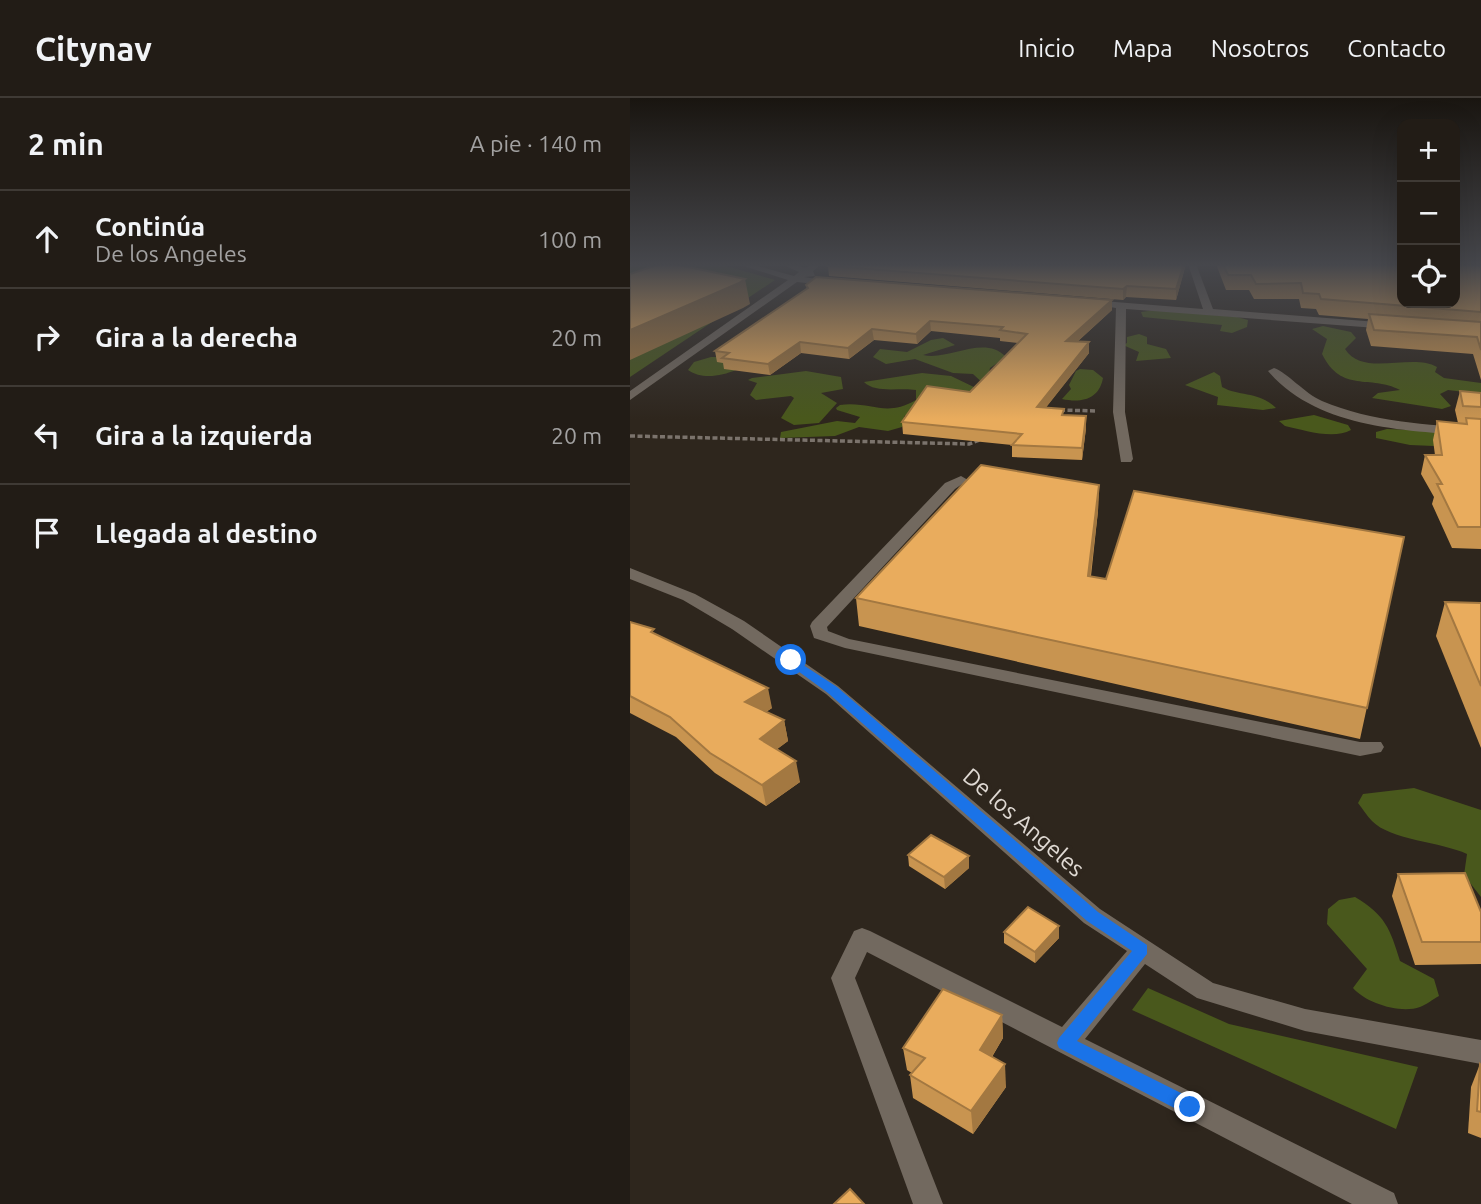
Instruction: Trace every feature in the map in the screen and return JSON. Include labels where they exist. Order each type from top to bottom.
[{"type":"street","points":[[630,396],[743,316]]},
{"type":"street","points":[[1121,316],[1119,411],[1126,459]]},
{"type":"street","points":[[1255,316],[1399,327]]},
{"type":"street","points":[[1274,371],[1286,387],[1349,416],[1394,426],[1481,432]]},
{"type":"street","points":[[961,480],[950,486],[818,626],[820,634],[845,643],[1360,750],[1374,747]]},
{"type":"street","name":"De los Angeles","points":[[630,573],[660,583],[729,619],[832,690],[1092,916],[1206,992],[1305,1020],[1481,1052]]},
{"type":"street","points":[[928,1204],[843,978],[862,938],[1383,1204]]},
{"type":"street","points":[[1065,1043],[1142,950]]},
{"type":"path","points":[[1057,410],[1119,411]]},
{"type":"path","points":[[630,436],[969,444],[989,433]]},
{"type":"green space","points":[[630,316],[722,316],[630,377]]},
{"type":"green space","points":[[1221,316],[1248,320],[1247,327],[1232,333],[1220,331],[1222,325],[1143,317]]},
{"type":"green space","points":[[1323,326],[1351,332],[1356,338],[1345,349],[1363,362],[1427,363],[1437,367],[1435,372],[1444,378],[1481,383],[1481,394],[1448,390],[1440,394],[1451,406],[1442,409],[1372,398],[1378,393],[1400,390],[1378,383],[1348,379],[1338,374],[1322,354],[1327,339],[1312,329]]},
{"type":"green space","points":[[1139,334],[1147,337],[1147,344],[1166,349],[1171,358],[1136,361],[1139,352],[1123,345],[1127,343],[1127,337]]},
{"type":"green space","points":[[943,338],[955,345],[923,355],[944,355],[987,348],[1006,357],[990,368],[986,386],[973,374],[953,373],[915,359],[886,364],[873,357],[880,349],[907,352],[931,340]]},
{"type":"green space","points":[[720,357],[736,370],[712,376],[699,375],[688,370],[694,362]]},
{"type":"green space","points":[[1093,370],[1103,378],[1098,391],[1082,400],[1062,399],[1071,389],[1069,385],[1076,371]]},
{"type":"green space","points":[[806,371],[841,377],[843,389],[821,393],[837,403],[819,423],[794,425],[781,418],[794,398],[791,396],[756,400],[750,395],[757,383],[748,380],[752,378]]},
{"type":"green space","points":[[1214,372],[1220,376],[1222,387],[1263,399],[1276,408],[1263,410],[1217,405],[1218,397],[1185,385]]},
{"type":"green space","points":[[922,373],[951,376],[978,389],[970,401],[904,416],[902,427],[888,431],[859,427],[835,436],[780,438],[781,432],[837,421],[855,423],[860,417],[837,410],[840,405],[896,408],[916,400],[916,390],[875,388],[864,382]]},
{"type":"green space","points":[[1314,415],[1348,425],[1351,430],[1336,434],[1318,433],[1285,426],[1279,421]]},
{"type":"green space","points":[[1387,429],[1438,431],[1481,448],[1410,445],[1376,438],[1376,432]]},
{"type":"green space","points":[[1414,788],[1481,810],[1481,897],[1464,875],[1467,854],[1403,837],[1380,827],[1358,803],[1363,794]]},
{"type":"green space","points":[[1355,897],[1385,923],[1400,961],[1434,979],[1439,996],[1420,1007],[1403,1009],[1384,1006],[1366,998],[1353,988],[1367,969],[1327,924],[1328,909],[1339,900]]},
{"type":"green space","points":[[1148,988],[1229,1024],[1418,1067],[1396,1129],[1132,1010]]},
{"type":"building","points":[[630,316],[663,316],[630,330]]},
{"type":"building","points":[[767,316],[1094,316],[1066,341],[1089,342],[1037,407],[1064,409],[1062,415],[1086,416],[1082,448],[1012,445],[1022,434],[902,422],[927,386],[970,392],[1027,334],[1000,330],[1003,327],[930,321],[916,334],[872,329],[848,348],[800,342],[768,364],[722,358],[729,353],[715,351]]},
{"type":"building","points":[[1370,316],[1481,322],[1481,350],[1477,337],[1374,330]]},
{"type":"building","points":[[1460,391],[1481,393],[1481,407],[1463,406]]},
{"type":"building","points":[[1466,418],[1481,419],[1481,527],[1458,527],[1437,484],[1442,484],[1425,455],[1442,455],[1437,421],[1467,424]]},
{"type":"building","points":[[981,465],[1099,485],[1088,576],[1106,579],[1134,491],[1404,537],[1367,708],[856,598]]},
{"type":"building","points":[[1445,602],[1481,603],[1481,686]]},
{"type":"building","points":[[630,622],[654,629],[651,632],[768,688],[745,702],[784,720],[760,739],[796,761],[762,785],[710,753],[670,717],[630,696]]},
{"type":"building","points":[[931,835],[969,856],[944,877],[908,855]]},
{"type":"building","points":[[1465,873],[1481,912],[1481,942],[1422,942],[1398,874]]},
{"type":"building","points":[[1028,907],[1059,926],[1035,952],[1004,932]]},
{"type":"building","points":[[943,989],[1002,1015],[980,1050],[1005,1064],[971,1111],[910,1075],[925,1058],[903,1048]]},
{"type":"building","points":[[1481,1065],[1481,1112],[1477,1111]]},
{"type":"building","points":[[850,1189],[864,1204],[834,1204]]},
{"type":"route","points":[[791,660],[832,690],[1092,916],[1142,950],[1065,1043],[1190,1107]]}]
